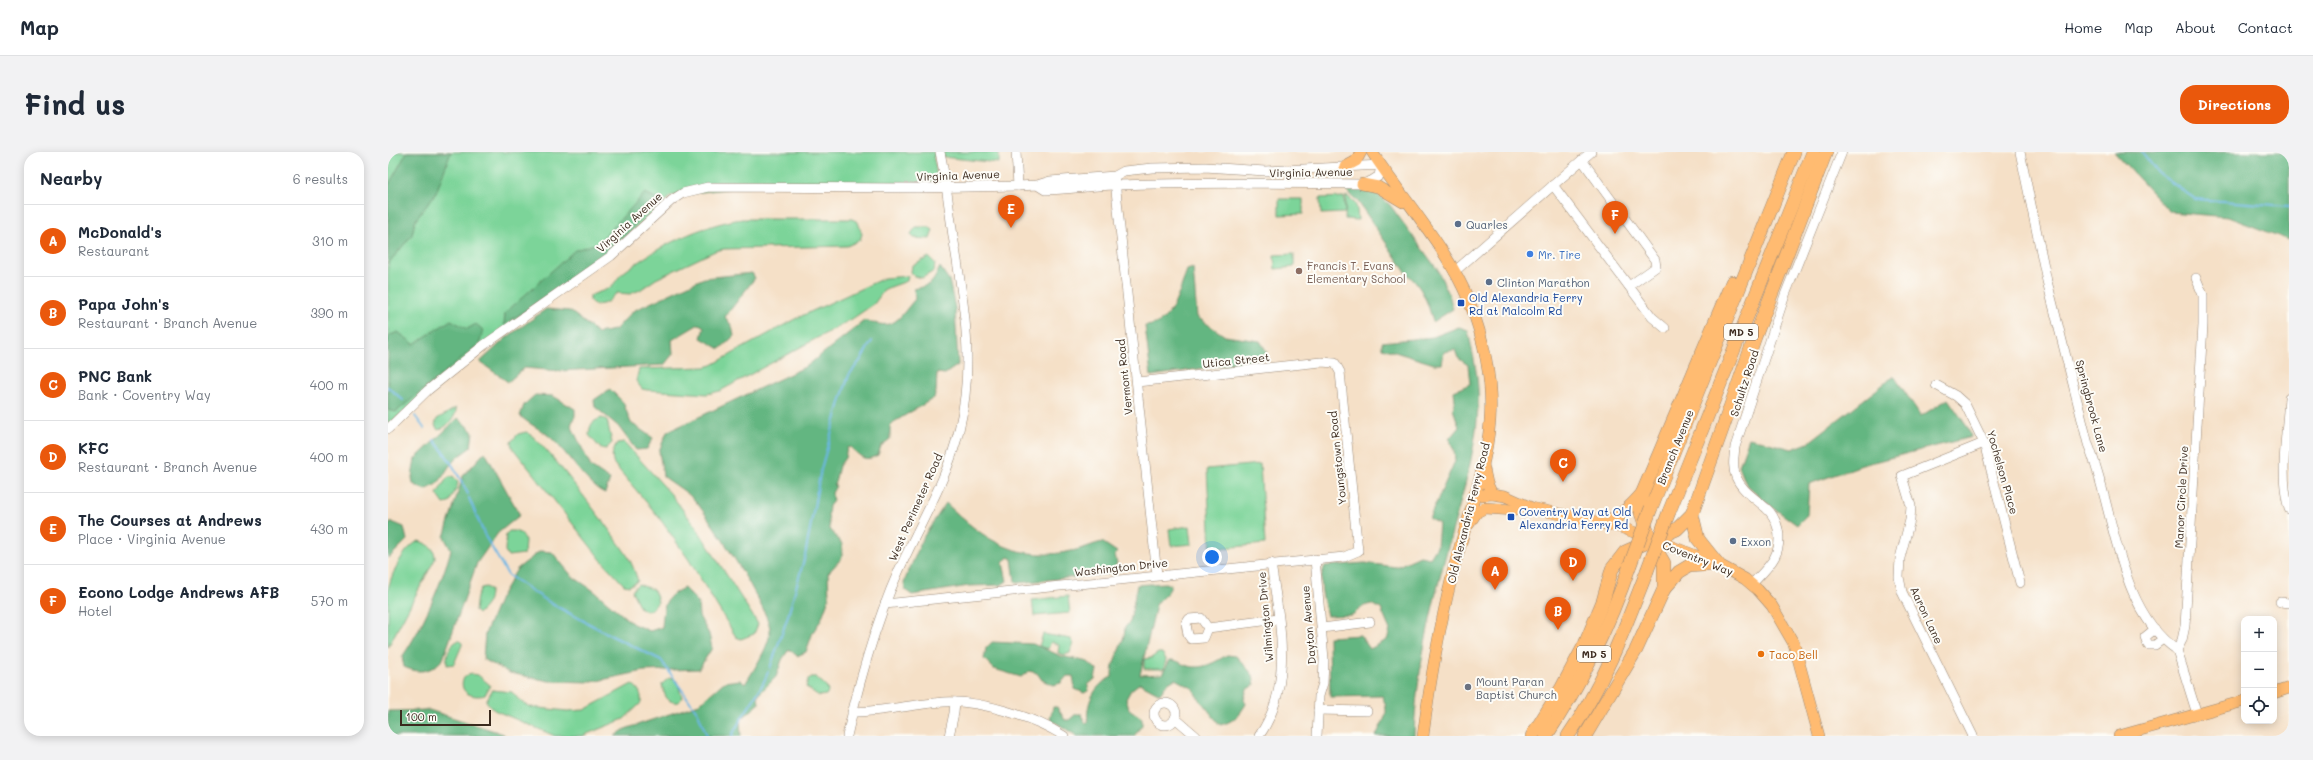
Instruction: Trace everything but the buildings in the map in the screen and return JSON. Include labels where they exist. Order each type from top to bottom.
[{"type":"highway","name":"Branch Avenue","points":[[1546,736],[1590,662],[1610,618],[1651,508],[1794,152]]},
{"type":"highway","name":"Branch Avenue","points":[[1568,736],[1581,718],[1616,649],[1669,512],[1813,152]]},
{"type":"highway","points":[[1532,736],[1561,689],[1585,644],[1603,601],[1612,569],[1625,552],[1650,539],[1677,529],[1692,514],[1755,337],[1810,189],[1826,152]]},
{"type":"highway","points":[[1605,523],[1618,517],[1631,508],[1642,494],[1723,302],[1772,208]]},
{"type":"highway","points":[[1642,494],[1640,514],[1650,539],[1664,563],[1664,589]]},
{"type":"highway","points":[[1692,514],[1698,539],[1718,564]]},
{"type":"highway","points":[[1585,736],[1636,650],[1664,589],[1679,572],[1689,566],[1718,564]]},
{"type":"main road","points":[[1345,167],[1356,161],[1361,152]]},
{"type":"main road","name":"Old Alexandria Ferry Road","points":[[1372,152],[1454,272],[1473,313],[1486,364],[1490,421],[1483,461],[1447,594],[1432,668],[1423,736]]},
{"type":"main road","points":[[1362,184],[1378,187],[1408,205]]},
{"type":"main road","points":[[1483,461],[1487,483],[1492,494]]},
{"type":"main road","name":"Coventry Way","points":[[1473,496],[1492,494],[1505,496],[1526,506],[1605,523],[1718,564],[1752,584],[1775,610],[1794,644],[1818,736]]},
{"type":"main road","points":[[1473,496],[1496,510]]},
{"type":"main road","name":"Coventry Way","points":[[1464,529],[1478,512],[1485,508],[1496,510],[1513,510],[1526,506]]},
{"type":"main road","points":[[2277,692],[2289,688]]},
{"type":"main road","points":[[2119,736],[2241,702]]},
{"type":"street","name":"West Perimeter Road","points":[[847,736],[852,712],[885,604],[907,551],[946,472],[959,430],[965,396],[968,353],[967,324],[947,186],[940,152]]},
{"type":"street","points":[[1016,152],[1018,186]]},
{"type":"street","points":[[1454,272],[1591,152]]},
{"type":"street","name":"Schultz Road","points":[[1752,584],[1770,565],[1778,551],[1780,539],[1774,517],[1768,509],[1744,490],[1736,477],[1733,464],[1735,446],[1785,295],[1842,152]]},
{"type":"street","name":"Springbrook Lane","points":[[2020,152],[2047,281],[2088,444],[2096,464],[2127,574],[2141,608],[2163,639],[2177,650]]},
{"type":"street","points":[[1582,160],[1647,246],[1655,260],[1656,267],[1629,286]]},
{"type":"street","name":"Virginia Avenue","points":[[388,429],[428,390],[458,366],[611,256],[666,204],[683,193],[708,187],[918,188],[947,186],[1037,185],[1050,181],[1115,181],[1145,185],[1228,183],[1269,185],[1362,184],[1379,176],[1380,165],[1265,171],[1186,167],[1124,171],[1115,181]]},
{"type":"street","name":"Vermont Road","points":[[1115,181],[1157,575]]},
{"type":"street","points":[[1120,218],[1122,214],[1122,199],[1125,193],[1145,185]]},
{"type":"street","points":[[1553,185],[1655,320],[1665,328]]},
{"type":"street","name":"Manor Circle Drive","points":[[2177,650],[2182,640],[2185,626],[2203,325],[2202,295],[2196,278]]},
{"type":"street","name":"Utica Street","points":[[1137,382],[1321,362],[1337,364]]},
{"type":"street","name":"Youngstown Road","points":[[1337,364],[1340,372],[1358,551]]},
{"type":"street","name":"Yochelson Place","points":[[1936,386],[1956,396],[1965,404],[1984,443],[2020,583]]},
{"type":"street","points":[[2289,398],[2286,497],[2289,509]]},
{"type":"street","name":"Aaron Lane","points":[[1973,736],[1902,592],[1899,577],[1899,562],[1910,520],[1911,506],[1902,476],[1984,443]]},
{"type":"street","name":"Washington Drive","points":[[885,604],[1348,556],[1358,551]]},
{"type":"street","name":"Dayton Avenue","points":[[1315,559],[1322,628],[1324,672],[1323,685],[1318,696],[1317,736]]},
{"type":"street","name":"Wilmington Drive","points":[[1259,736],[1270,719],[1280,687],[1281,654],[1271,563]]},
{"type":"street","points":[[1208,628],[1278,619]]},
{"type":"street","points":[[1322,628],[1370,622]]},
{"type":"street","points":[[2155,629],[2145,637],[2148,645],[2155,645],[2163,639]]},
{"type":"street","points":[[2177,650],[2197,714]]},
{"type":"street","points":[[852,712],[872,712],[955,702],[984,706],[1005,712],[1038,723],[1064,736]]},
{"type":"street","points":[[949,736],[955,702]]},
{"type":"street","points":[[1318,710],[1367,711]]},
{"type":"street","points":[[1175,718],[1196,736]]},
{"type":"green space","points":[[388,152],[999,152],[999,163],[933,156],[936,175],[932,181],[928,183],[756,185],[671,196],[615,247],[388,424]]},
{"type":"green space","points":[[407,152],[451,152],[436,193],[415,221],[412,235],[388,264],[388,186]]},
{"type":"green space","points":[[2114,152],[2289,152],[2289,240],[2228,217],[2170,212]]},
{"type":"green space","points":[[1353,188],[1377,194],[1390,205],[1437,269],[1449,294],[1453,309],[1433,322],[1427,302],[1417,284],[1407,274],[1359,203],[1346,190]]},
{"type":"green space","points":[[645,193],[660,200],[608,251],[567,283],[504,325],[505,313],[575,250],[598,243]]},
{"type":"green space","points":[[1346,196],[1356,205],[1358,220],[1345,219]]},
{"type":"green space","points":[[1344,197],[1345,213],[1321,214],[1320,198]]},
{"type":"green space","points":[[1279,199],[1303,199],[1303,214],[1279,215]]},
{"type":"green space","points":[[742,219],[852,219],[858,222],[862,234],[860,240],[847,246],[724,249],[715,251],[656,279],[640,290],[630,294],[617,293],[608,302],[600,305],[595,305],[590,301],[590,296],[611,287],[624,272],[650,254],[680,238],[710,226]]},
{"type":"green space","points":[[916,227],[929,227],[933,230],[930,239],[913,238],[911,234]]},
{"type":"green space","points":[[1294,254],[1294,267],[1275,269],[1274,255]]},
{"type":"green space","points":[[929,257],[935,263],[934,271],[922,278],[914,276],[911,272],[912,266]]},
{"type":"green space","points":[[940,267],[949,280],[955,308],[958,365],[945,374],[937,373],[936,392],[934,398],[894,422],[890,426],[890,439],[881,446],[878,455],[865,458],[860,456],[850,447],[847,448],[845,458],[839,466],[834,486],[836,486],[832,493],[833,501],[829,506],[828,516],[830,529],[842,544],[842,558],[828,573],[829,598],[821,620],[813,632],[806,652],[797,656],[789,649],[782,660],[776,677],[758,695],[759,704],[740,720],[741,736],[615,736],[625,729],[699,704],[724,682],[740,680],[745,684],[765,650],[770,635],[767,618],[760,603],[704,512],[693,498],[663,476],[659,451],[667,432],[807,366],[865,320],[883,324],[894,322],[915,299],[914,289],[925,286],[931,282]]},
{"type":"green space","points":[[1193,268],[1197,317],[1225,336],[1260,341],[1267,352],[1259,360],[1151,376],[1145,326],[1155,324],[1162,320],[1174,306],[1187,270]]},
{"type":"green space","points":[[752,273],[755,278],[725,317],[732,326],[734,336],[720,349],[701,338],[704,327],[699,324],[672,340],[673,354],[664,365],[559,371],[524,368],[508,382],[480,362],[506,338],[546,309],[570,311],[598,333],[615,330],[633,311],[704,278]]},
{"type":"green space","points":[[908,276],[907,281],[885,289],[874,304],[852,319],[720,391],[707,394],[647,390],[642,389],[636,381],[639,369],[705,367],[712,365],[795,319],[884,278]]},
{"type":"green space","points":[[451,320],[467,329],[476,324],[483,330],[479,344],[396,412],[388,410],[388,336],[398,332],[414,344]]},
{"type":"green space","points":[[1459,327],[1468,330],[1476,368],[1478,388],[1477,424],[1471,459],[1437,591],[1421,663],[1415,712],[1414,736],[1376,736],[1386,713],[1385,702],[1382,696],[1330,697],[1329,637],[1360,635],[1370,649],[1387,640],[1390,630],[1381,609],[1371,604],[1364,606],[1352,615],[1327,616],[1321,585],[1323,572],[1325,566],[1365,563],[1396,567],[1420,556],[1430,558],[1437,547],[1439,523],[1429,519],[1455,461],[1454,450],[1449,439],[1459,427],[1453,409],[1455,400],[1454,391],[1470,384],[1468,365],[1458,358],[1455,350],[1444,352],[1442,364],[1434,364],[1382,348],[1382,342],[1433,337]]},
{"type":"green space","points":[[1894,376],[1921,416],[1948,399],[1968,428],[1971,437],[1862,465],[1809,484],[1807,515],[1797,525],[1771,506],[1746,484],[1739,466],[1749,438],[1792,449],[1808,443]]},
{"type":"green space","points":[[610,389],[623,402],[631,423],[653,438],[647,449],[636,450],[618,426],[595,407],[594,400]]},
{"type":"green space","points":[[535,395],[553,396],[575,409],[575,416],[571,425],[591,467],[610,480],[605,493],[598,489],[582,474],[552,439],[520,416],[524,405]]},
{"type":"green space","points":[[456,408],[455,415],[450,422],[438,430],[435,425],[437,419]]},
{"type":"green space","points":[[458,418],[473,432],[471,447],[453,461],[435,485],[425,490],[413,484],[412,477],[415,459]]},
{"type":"green space","points":[[602,418],[607,420],[612,443],[606,449],[600,448],[589,435],[592,424],[596,420]]},
{"type":"green space","points":[[526,432],[534,437],[546,450],[594,509],[627,555],[638,581],[629,586],[624,585],[602,561],[512,447],[511,442],[518,434]]},
{"type":"green space","points":[[624,442],[670,493],[696,527],[758,624],[754,634],[741,639],[736,637],[689,560],[658,516],[614,464],[612,454],[614,449],[617,443]]},
{"type":"green space","points":[[485,452],[520,515],[498,533],[477,563],[443,659],[430,669],[415,671],[404,667],[402,657],[424,619],[437,591],[447,563],[451,550],[444,537],[463,476]]},
{"type":"green space","points":[[1260,464],[1265,544],[1211,549],[1207,469]]},
{"type":"green space","points":[[453,476],[458,482],[457,487],[449,503],[444,504],[437,494],[447,478]]},
{"type":"green space","points":[[946,503],[960,517],[989,538],[1004,546],[1037,554],[1056,554],[1102,542],[1117,552],[1115,555],[1117,563],[1112,572],[1108,574],[1017,583],[1015,581],[1012,559],[1008,557],[1003,563],[1007,581],[1001,585],[969,586],[912,595],[905,590],[904,582],[924,536]]},
{"type":"green space","points":[[392,522],[404,527],[407,540],[388,559],[388,525]]},
{"type":"green space","points":[[1190,526],[1192,544],[1171,546],[1169,529]]},
{"type":"green space","points":[[509,531],[515,531],[522,534],[525,540],[524,554],[508,556],[505,551],[506,534]]},
{"type":"green space","points":[[419,541],[431,547],[434,552],[435,559],[388,647],[388,590],[395,569],[403,555],[413,544]]},
{"type":"green space","points":[[540,551],[552,552],[572,576],[594,591],[633,624],[650,631],[662,627],[664,608],[668,599],[677,591],[684,588],[698,602],[699,616],[709,634],[712,648],[699,669],[644,671],[592,682],[549,681],[510,673],[483,659],[485,634],[500,598],[517,569]]},
{"type":"green space","points":[[1165,583],[1171,585],[1167,593],[1156,605],[1140,675],[1162,674],[1170,660],[1188,666],[1199,667],[1209,665],[1227,655],[1236,656],[1253,675],[1255,685],[1247,689],[1244,699],[1246,704],[1241,712],[1229,722],[1220,725],[1196,695],[1194,689],[1175,679],[1167,684],[1160,694],[1140,683],[1131,690],[1126,699],[1129,709],[1142,718],[1142,725],[1134,736],[1077,736],[1050,719],[1053,707],[1057,707],[1065,720],[1069,720],[1076,714],[1082,714],[1085,723],[1088,722],[1088,708],[1092,695],[1101,684],[1112,677],[1112,670],[1123,640],[1125,627],[1130,622],[1137,585]]},
{"type":"green space","points":[[638,584],[653,590],[655,593],[658,602],[652,609],[647,611],[640,608],[632,591]]},
{"type":"green space","points":[[486,587],[490,590],[489,598],[485,606],[478,614],[475,611],[477,596],[481,588]]},
{"type":"green space","points":[[1068,596],[1070,613],[1034,616],[1032,600]]},
{"type":"green space","points":[[1043,634],[1071,639],[1073,643],[1070,653],[1065,655],[1058,653],[1059,645],[1051,642],[1048,649],[1039,646]]},
{"type":"green space","points":[[459,640],[462,645],[454,664],[447,665],[449,650],[453,644]]},
{"type":"green space","points":[[992,642],[1033,644],[1061,656],[1088,662],[1097,670],[1095,679],[1088,685],[1089,691],[1084,693],[1075,689],[1073,676],[1067,676],[1061,683],[1053,685],[1042,680],[1037,673],[1029,671],[1021,677],[994,669],[984,659],[986,648]]},
{"type":"green space","points":[[1158,653],[1162,653],[1166,659],[1164,669],[1144,669],[1144,659],[1151,658]]},
{"type":"green space","points":[[472,674],[478,675],[490,685],[485,695],[470,695],[464,690],[462,686],[465,676]]},
{"type":"green space","points":[[811,677],[816,677],[827,687],[828,692],[826,695],[819,696],[806,687],[808,680]]},
{"type":"green space","points":[[669,678],[677,681],[682,697],[679,702],[672,702],[665,695],[662,684]]},
{"type":"green space","points":[[632,684],[640,692],[641,703],[624,719],[582,736],[555,736],[494,710],[486,701],[492,690],[512,692],[520,701],[530,707],[567,711],[584,710]]},
{"type":"green space","points":[[429,710],[504,734],[503,736],[388,736],[388,711]]},
{"type":"waterway","points":[[2142,152],[2158,173],[2195,199],[2289,206]]},
{"type":"waterway","points":[[770,668],[787,619],[805,556],[821,469],[841,399],[849,375],[860,361],[872,341]]},
{"type":"waterway","points":[[388,387],[403,400]]},
{"type":"waterway","points":[[415,416],[424,428]]},
{"type":"waterway","points":[[434,440],[453,466],[468,494]]},
{"type":"waterway","points":[[469,498],[485,536],[508,575],[552,604],[661,660],[698,713],[707,736]]},
{"type":"waterway","points":[[732,736],[765,680],[768,672]]},
{"type":"place","name":"Quarles","points":[[1458,224]]},
{"type":"place","name":"The Courses at Andrews","points":[[1011,228]]},
{"type":"place","name":"Econo Lodge Andrews AFB","points":[[1615,234]]},
{"type":"place","name":"Mr. Tire","points":[[1530,254]]},
{"type":"place","name":"Francis T. Evans Elementary School","points":[[1299,271]]},
{"type":"place","name":"Clinton Marathon","points":[[1489,282]]},
{"type":"place","name":"Old Alexandria Ferry Rd at Malcolm Rd","points":[[1461,303]]},
{"type":"place","name":"PNC Bank","points":[[1563,482]]},
{"type":"place","name":"Coventry Way at Old Alexandria Ferry Rd","points":[[1511,517]]},
{"type":"place","name":"Exxon","points":[[1733,541]]},
{"type":"place","name":"KFC","points":[[1573,581]]},
{"type":"place","name":"McDonald's","points":[[1495,590]]},
{"type":"place","name":"Papa John's","points":[[1558,630]]},
{"type":"place","name":"Taco Bell","points":[[1761,654]]},
{"type":"place","name":"Mount Paran Baptist Church","points":[[1468,687]]}]
